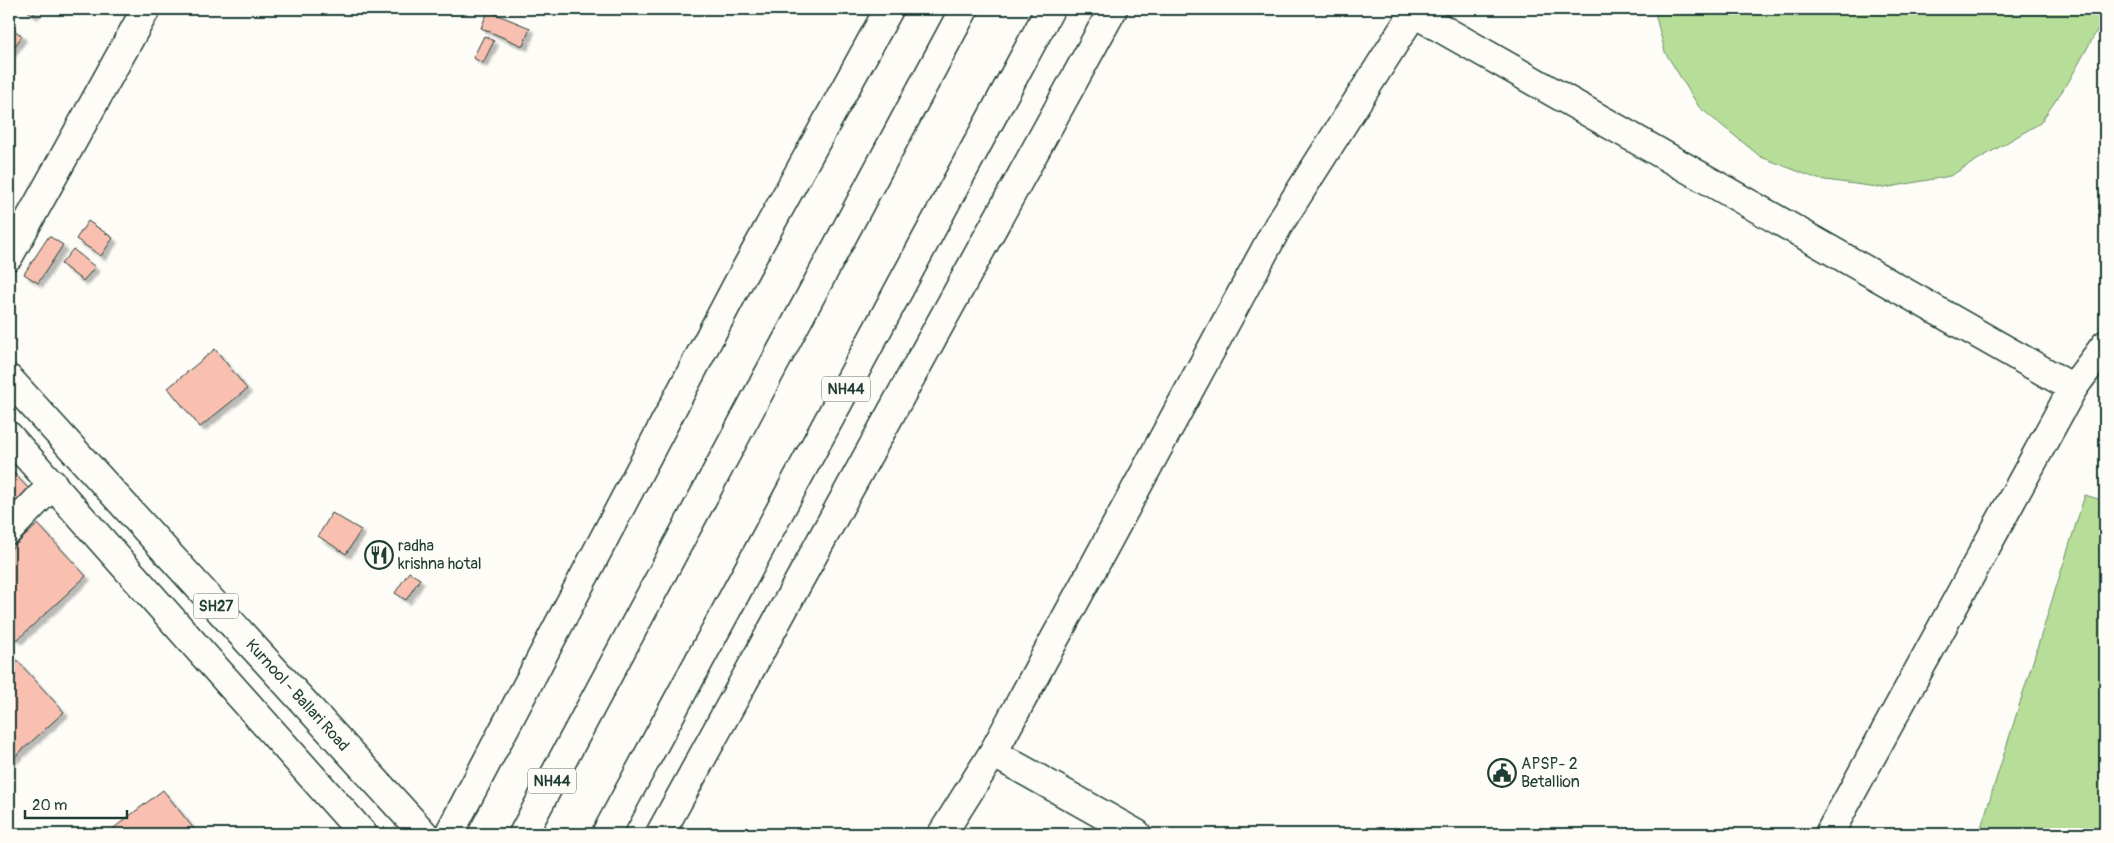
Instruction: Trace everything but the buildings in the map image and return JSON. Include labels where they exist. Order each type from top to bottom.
[{"type":"main road","points":[[9,256],[146,9]]},
{"type":"main road","points":[[449,834],[733,293],[889,9]]},
{"type":"main road","name":"NH44","points":[[523,834],[964,9]]},
{"type":"main road","name":"NH44","points":[[606,834],[1050,9]]},
{"type":"main road","points":[[660,834],[1113,9]]},
{"type":"main road","points":[[942,834],[993,753],[1278,226],[1415,11],[2074,388]]},
{"type":"main road","points":[[1829,834],[2074,388],[2105,345]]},
{"type":"main road","name":"Kurnool - Ballari Road","points":[[9,379],[424,834]]},
{"type":"main road","name":"SH27","points":[[9,436],[363,834]]},
{"type":"main road","points":[[9,530],[53,484]]},
{"type":"main road","points":[[993,753],[1138,834]]},
{"type":"green space","points":[[1654,9],[2105,9],[2105,16],[2069,81],[2040,123],[1950,176],[1884,188],[1818,179],[1761,157],[1699,107],[1665,52]]},
{"type":"green space","points":[[2085,495],[2105,501],[2105,834],[1979,834]]},
{"type":"place","name":"radha krishna hotal","points":[[379,555]]},
{"type":"place","name":"APSP- 2 Betallion","points":[[1502,773]]}]
